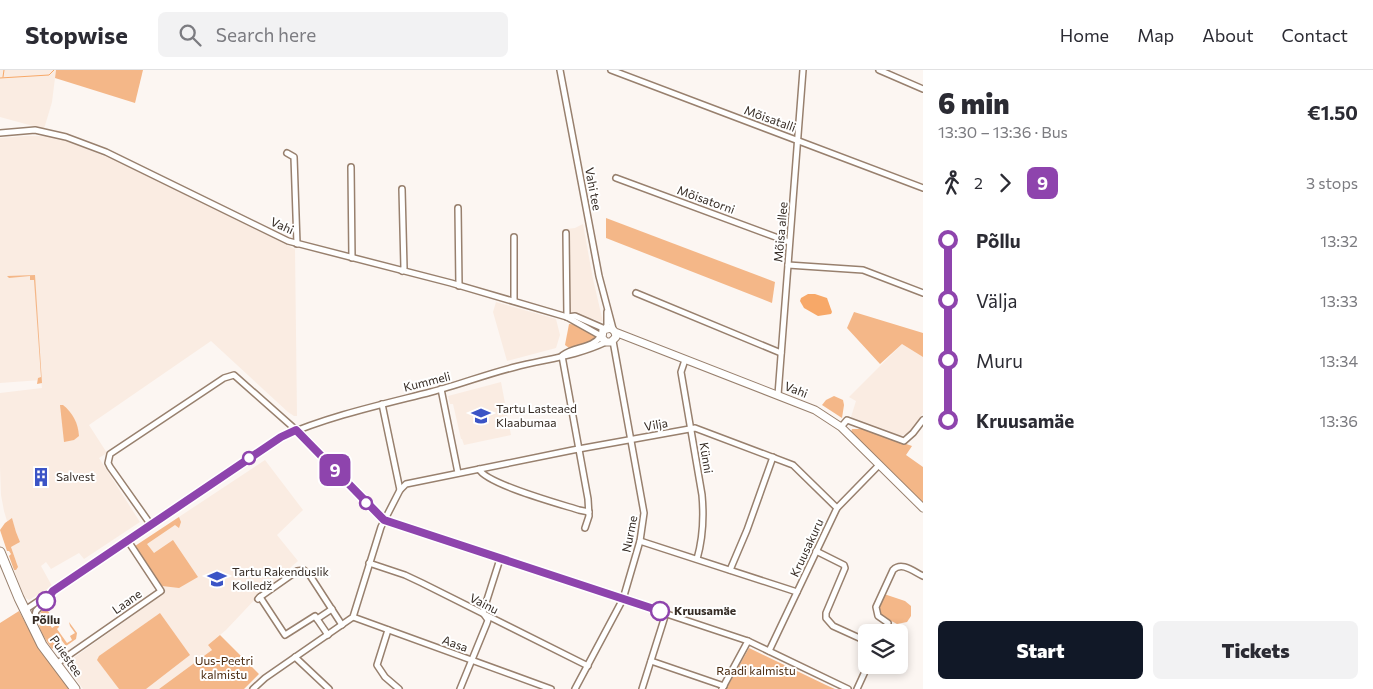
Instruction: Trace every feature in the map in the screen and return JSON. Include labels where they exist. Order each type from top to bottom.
[{"type":"highway","name":"Puiestee","points":[[0,552],[42,645],[75,689]]},
{"type":"street","name":"Vahi tee","points":[[560,70],[610,335]]},
{"type":"street","name":"Mõisatalli","points":[[610,70],[923,188]]},
{"type":"street","name":"Mõisa allee","points":[[778,395],[803,70]]},
{"type":"street","points":[[878,70],[923,90]]},
{"type":"street","name":"Vahi","points":[[0,133],[35,130],[66,137],[106,152],[232,215],[297,244],[568,316],[575,316],[610,335],[633,339],[815,410],[840,427],[923,508]]},
{"type":"street","points":[[287,153],[294,157],[297,244]]},
{"type":"street","points":[[351,167],[352,258]]},
{"type":"street","name":"Mõisatorni","points":[[616,178],[789,242]]},
{"type":"street","points":[[402,189],[404,268],[402,271]]},
{"type":"street","points":[[458,208],[459,286]]},
{"type":"street","points":[[566,233],[568,316]]},
{"type":"street","points":[[514,237],[514,301]]},
{"type":"street","points":[[788,265],[862,270],[923,293]]},
{"type":"street","points":[[636,293],[781,353]]},
{"type":"street","name":"Kummeli","points":[[296,430],[512,368],[588,351],[610,335]]},
{"type":"street","name":"Nurme","points":[[575,689],[623,600],[640,541],[644,513],[610,335]]},
{"type":"street","points":[[562,356],[580,448],[589,512],[585,528]]},
{"type":"street","name":"Künni","points":[[685,360],[681,372],[704,514],[697,559]]},
{"type":"street","points":[[152,525],[110,467],[108,463],[110,454],[229,375],[238,378],[296,430],[385,520],[748,641],[848,689]]},
{"type":"street","points":[[441,389],[458,473]]},
{"type":"street","points":[[253,689],[265,678],[353,617],[381,527],[400,490],[382,404]]},
{"type":"street","points":[[840,427],[847,420],[904,441],[923,420]]},
{"type":"street","name":"Vilja","points":[[400,490],[406,484],[458,473],[580,448],[695,428],[793,465],[837,508]]},
{"type":"street","points":[[25,610],[281,437],[296,430]]},
{"type":"street","points":[[730,570],[747,530],[773,458]]},
{"type":"street","name":"Kruusakuru","points":[[769,651],[837,508],[879,465]]},
{"type":"street","points":[[478,469],[484,476],[503,485],[589,512]]},
{"type":"street","name":"Laane","points":[[56,664],[161,591],[128,541]]},
{"type":"street","points":[[640,541],[797,592]]},
{"type":"street","points":[[816,551],[844,565],[845,568],[826,613],[826,618],[833,626],[858,638]]},
{"type":"street","points":[[460,689],[488,620],[484,610],[500,559]]},
{"type":"street","name":"Vainu","points":[[369,563],[405,575],[588,666]]},
{"type":"street","points":[[887,624],[878,616],[876,607],[893,570],[897,566],[902,566],[923,576]]},
{"type":"street","points":[[328,635],[315,616],[285,635],[259,598],[297,571],[302,570],[309,574],[342,625]]},
{"type":"street","points":[[33,628],[33,619],[36,611],[53,591]]},
{"type":"street","points":[[317,619],[332,609]]},
{"type":"street","points":[[642,689],[666,613]]},
{"type":"street","name":"Aasa","points":[[353,617],[551,689]]},
{"type":"street","points":[[388,630],[377,665],[385,677],[399,689]]},
{"type":"street","points":[[651,661],[723,688],[748,641]]},
{"type":"street","points":[[295,657],[330,689]]},
{"type":"street","points":[[857,689],[864,674]]},
{"type":"shaded area","points":[[0,70],[56,70],[52,102],[44,129],[0,117]]},
{"type":"shaded area","points":[[51,136],[114,160],[295,249],[297,416],[288,412],[211,341],[89,425],[107,453],[99,458],[140,522],[84,559],[79,553],[51,569],[46,562],[41,566],[52,586],[29,600],[24,597],[14,570],[17,564],[11,547],[20,542],[12,519],[7,521],[4,511],[1,495],[0,467],[0,393],[42,388],[41,380],[0,383],[0,138]]},
{"type":"shaded area","points":[[583,224],[603,322],[566,311],[566,229],[575,228]]},
{"type":"shaded area","points":[[808,294],[827,298],[831,314],[818,316],[804,308],[800,301],[801,298]]},
{"type":"shaded area","points":[[496,302],[556,319],[560,335],[556,348],[507,361],[493,312]]},
{"type":"shaded area","points":[[902,344],[923,357],[923,413],[911,432],[901,436],[851,417],[856,401],[849,397]]},
{"type":"shaded area","name":"Tartu Lasteaed Klaabumaa","points":[[501,382],[511,435],[464,445],[453,404],[450,404],[448,396]]},
{"type":"shaded area","name":"Tartu Rakenduslik Kolledž","points":[[265,460],[303,510],[277,535],[298,561],[262,592],[226,630],[208,645],[212,650],[159,689],[83,689],[65,664],[166,592],[135,546]]},
{"type":"green space","points":[[56,70],[143,70],[135,103],[55,78]]},
{"type":"green space","points":[[606,218],[775,282],[772,303],[606,238]]},
{"type":"green space","points":[[35,275],[42,383],[37,384],[38,378],[41,377],[34,280],[30,280],[30,276],[9,278],[7,276]]},
{"type":"green space","points":[[854,312],[923,333],[923,357],[902,344],[880,364],[847,328]]},
{"type":"green space","points":[[569,324],[580,326],[596,336],[594,341],[569,348],[565,345]]},
{"type":"green space","points":[[834,396],[843,400],[842,418],[822,405],[826,400]]},
{"type":"green space","points":[[60,405],[63,405],[70,411],[76,423],[79,436],[74,440],[64,442]]},
{"type":"green space","points":[[852,429],[863,429],[912,446],[906,455],[923,467],[923,505],[851,432]]},
{"type":"green space","points":[[179,517],[181,522],[179,528],[175,525],[147,544],[154,553],[173,540],[198,577],[179,588],[162,586],[135,546]]},
{"type":"green space","points":[[12,518],[20,542],[11,547],[18,567],[16,570],[14,570],[9,556],[11,554],[7,551],[0,530]]},
{"type":"green space","points":[[884,594],[905,601],[911,606],[911,616],[907,622],[897,624],[880,615],[878,608]]},
{"type":"green space","points":[[43,609],[50,614],[45,617],[52,628],[58,624],[59,627],[57,629],[67,643],[72,640],[70,636],[75,633],[69,622],[77,633],[76,639],[66,646],[59,637],[52,649],[40,629],[39,619]]},
{"type":"green space","points":[[19,611],[39,648],[69,689],[0,689],[0,623]]},
{"type":"green space","points":[[160,613],[190,655],[146,689],[119,689],[97,660],[99,656]]},
{"type":"green space","name":"Uus-Peetri kalmistu","points":[[220,635],[259,674],[244,689],[159,689],[212,650],[208,645]]},
{"type":"green space","name":"Raadi kalmistu","points":[[749,648],[826,685],[835,689],[726,689]]},
{"type":"waterway","points":[[3,77],[4,70]]},
{"type":"waterway","points":[[0,78],[49,75],[54,70]]},
{"type":"bus line","name":"9","points":[[46,601],[53,591],[281,437],[296,430],[304,436],[311,446],[384,520],[660,611]]},
{"type":"place","name":"Tartu Lasteaed Klaabumaa","points":[[481,416]]},
{"type":"place","name":"Salvest","points":[[41,477]]},
{"type":"place","name":"Tartu Rakenduslik Kolledž","points":[[217,579]]},
{"type":"place","name":"Põllu","points":[[46,601]]},
{"type":"place","name":"Kruusamäe","points":[[660,611]]}]
